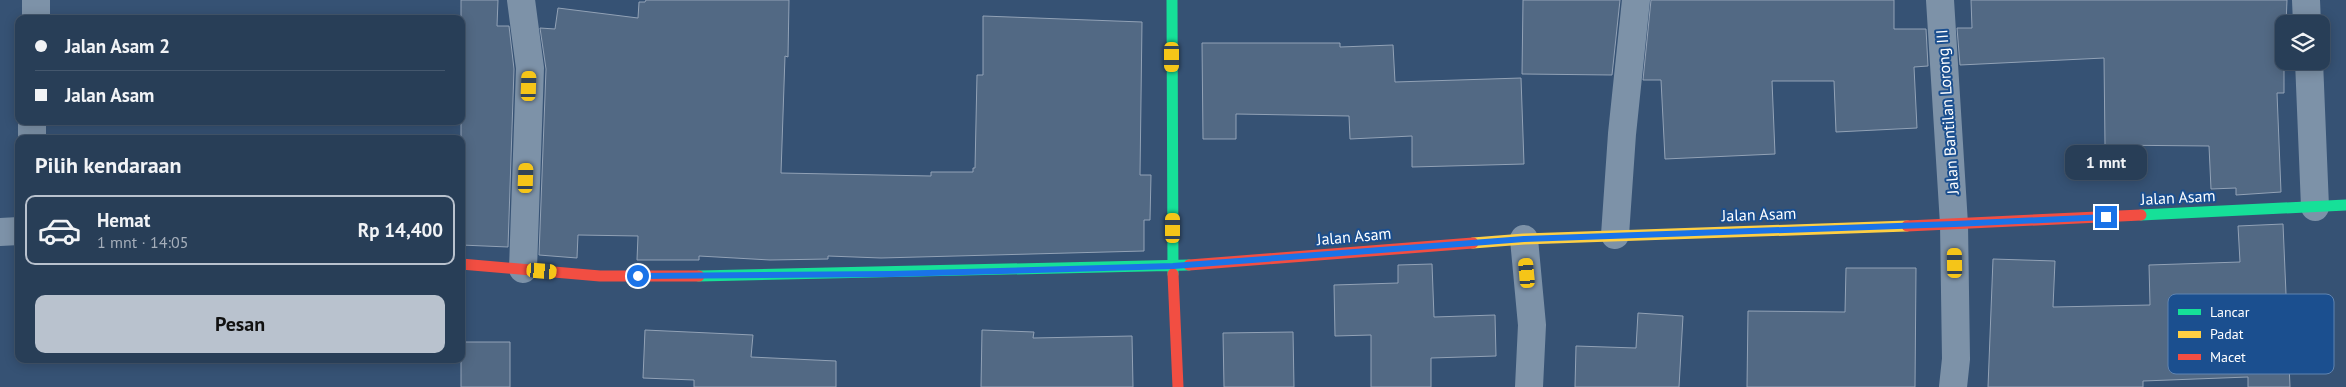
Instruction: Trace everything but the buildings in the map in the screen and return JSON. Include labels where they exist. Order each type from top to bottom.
[{"type":"street","points":[[36,0],[36,15]]},
{"type":"street","points":[[521,0],[530,68],[523,269]]},
{"type":"street","points":[[1172,0],[1173,266],[1178,387]]},
{"type":"street","points":[[1615,235],[1622,134],[1636,0]]},
{"type":"street","name":"Jalan Bantilan Lorong III","points":[[1940,0],[1954,224],[1956,359],[1953,387]]},
{"type":"street","points":[[2306,0],[2307,15]]},
{"type":"street","points":[[2309,70],[2315,207]]},
{"type":"street","name":"Jalan Asam","points":[[465,264],[600,276],[770,276],[1173,266],[1524,239],[1954,224],[2346,205]]},
{"type":"street","points":[[0,232],[15,231]]},
{"type":"street","points":[[1524,239],[1532,325],[1530,387]]},
{"type":"traffic: fast","points":[[1172,0],[1173,274]]},
{"type":"traffic: fast","points":[[2141,215],[2346,205]]},
{"type":"traffic: fast","points":[[699,276],[1189,265]]},
{"type":"traffic: slow","points":[[1473,243],[1524,239],[1907,226]]},
{"type":"traffic: jam","points":[[1907,226],[2141,215]]},
{"type":"traffic: jam","points":[[1189,265],[1473,243]]},
{"type":"traffic: jam","points":[[465,264],[600,276],[699,276]]},
{"type":"traffic: jam","points":[[1173,274],[1178,387]]},
{"type":"route","points":[[638,276],[891,274],[1173,266],[1524,239],[2106,217]]}]
